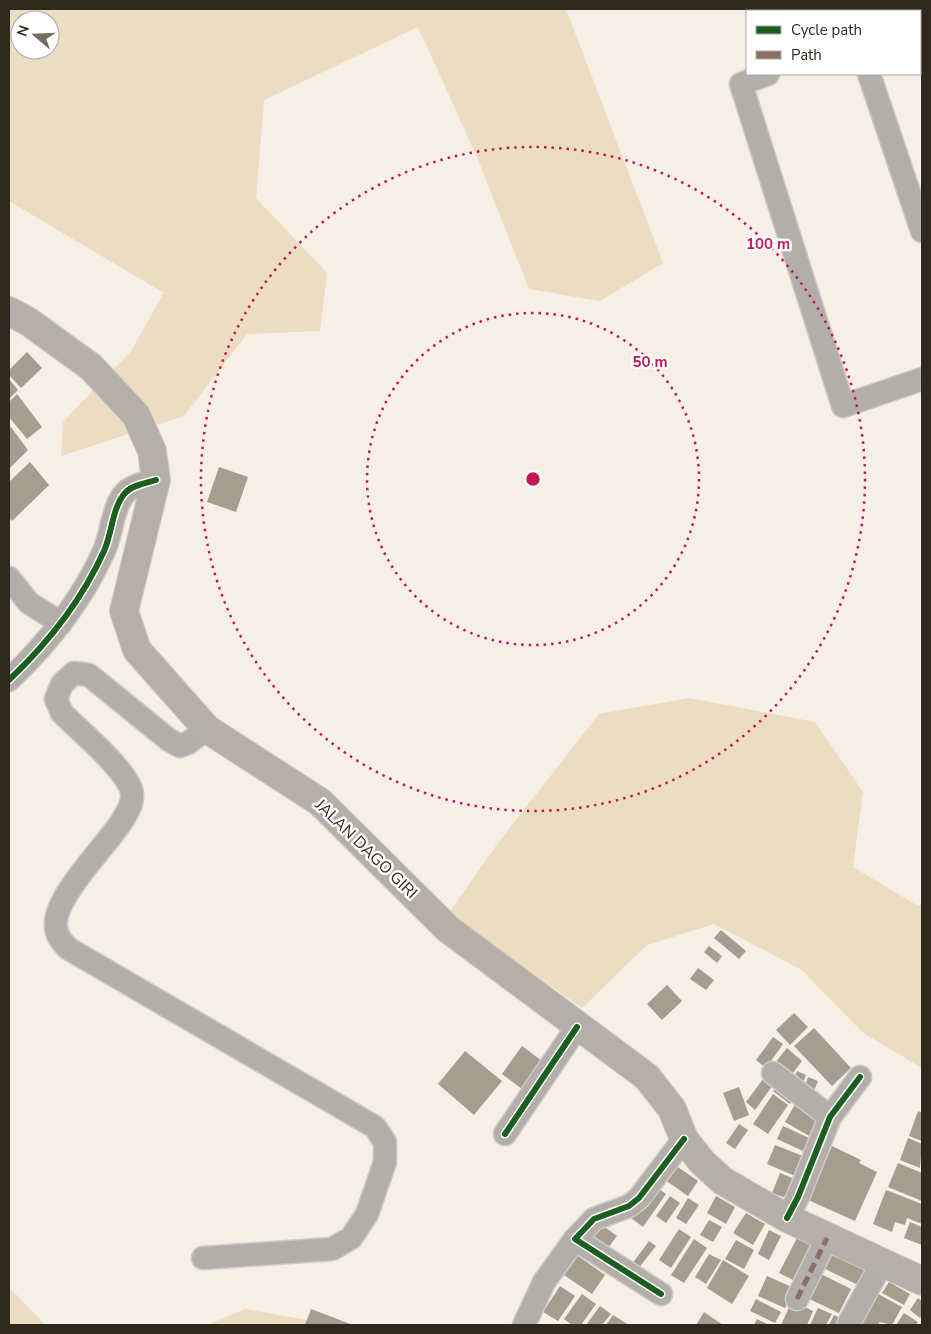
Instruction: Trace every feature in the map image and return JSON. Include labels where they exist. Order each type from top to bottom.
[{"type":"main road","name":"JALAN DAGO GIRI","points":[[9,311],[29,322],[91,367],[136,414],[152,451],[156,480],[124,612],[137,650],[207,729],[320,802],[448,929],[577,1027],[647,1077],[672,1110],[684,1138],[702,1162],[723,1181],[787,1218],[922,1281]]},
{"type":"street","points":[[765,75],[741,84],[843,406],[922,379]]},
{"type":"street","points":[[869,75],[922,231]]},
{"type":"street","points":[[9,680],[33,657],[61,623],[90,578],[105,549],[118,506],[124,494],[132,487],[156,480]]},
{"type":"street","points":[[9,578],[29,603],[61,623]]},
{"type":"street","points":[[203,1258],[332,1249],[351,1238],[367,1214],[385,1162],[385,1142],[375,1127],[141,993],[69,949],[59,939],[56,923],[60,904],[117,829],[131,806],[132,791],[124,776],[62,713],[56,699],[62,684],[74,673],[89,675],[169,740],[180,746],[188,744],[207,729]]},
{"type":"street","points":[[505,1134],[577,1027]]},
{"type":"street","points":[[773,1073],[830,1117]]},
{"type":"street","points":[[787,1218],[798,1197],[830,1117],[860,1077]]},
{"type":"street","points":[[524,1325],[544,1282],[575,1239],[594,1219],[629,1206],[639,1198],[684,1138]]},
{"type":"street","points":[[797,1299],[828,1238]]},
{"type":"street","points":[[575,1239],[661,1294]]},
{"type":"street","points":[[848,1325],[882,1263]]},
{"type":"shaded area","points":[[9,9],[566,9],[663,263],[600,301],[529,289],[477,157],[418,27],[264,100],[256,198],[327,273],[320,331],[247,334],[184,416],[61,456],[63,422],[131,351],[164,293],[9,201]]},
{"type":"shaded area","points":[[689,698],[815,722],[863,792],[853,867],[918,906],[922,904],[922,1068],[862,1032],[802,970],[714,924],[647,945],[582,1008],[448,914],[498,843],[599,714]]},
{"type":"shaded area","points":[[9,1287],[45,1325],[9,1325]]},
{"type":"shaded area","points":[[245,1309],[334,1325],[207,1325]]},
{"type":"building","points":[[27,352],[42,368],[21,388],[9,375],[9,370]]},
{"type":"building","points":[[9,379],[18,390],[9,399]]},
{"type":"building","points":[[17,394],[42,427],[27,439],[9,417],[9,402]]},
{"type":"building","points":[[11,427],[28,450],[9,469],[9,429]]},
{"type":"building","points":[[30,462],[49,485],[12,521],[9,517],[9,482]]},
{"type":"building","points":[[219,467],[248,477],[236,512],[207,502]]},
{"type":"building","points":[[721,930],[746,951],[739,959],[714,938]]},
{"type":"building","points":[[709,946],[722,956],[717,963],[704,952]]},
{"type":"building","points":[[698,968],[714,980],[706,990],[690,979]]},
{"type":"building","points":[[667,985],[682,1001],[662,1020],[647,1004]]},
{"type":"building","points":[[794,1013],[808,1027],[790,1045],[776,1030]]},
{"type":"building","points":[[814,1028],[851,1068],[832,1086],[794,1046]]},
{"type":"building","points":[[773,1037],[783,1044],[766,1068],[756,1060]]},
{"type":"building","points":[[522,1046],[546,1064],[526,1092],[502,1074]]},
{"type":"building","points":[[787,1048],[802,1061],[787,1081],[771,1068]]},
{"type":"building","points":[[465,1051],[502,1081],[474,1115],[438,1084]]},
{"type":"building","points":[[797,1071],[806,1075],[801,1087],[792,1084]]},
{"type":"building","points":[[766,1075],[775,1082],[755,1110],[746,1102]]},
{"type":"building","points":[[808,1077],[818,1081],[813,1093],[804,1090]]},
{"type":"building","points":[[779,1082],[797,1094],[790,1104],[773,1091]]},
{"type":"building","points":[[739,1087],[749,1115],[734,1121],[723,1093]]},
{"type":"building","points":[[773,1094],[788,1105],[768,1134],[753,1124]]},
{"type":"building","points":[[798,1099],[824,1113],[811,1137],[785,1122]]},
{"type":"building","points":[[918,1111],[922,1113],[922,1141],[909,1136]]},
{"type":"building","points":[[739,1124],[748,1130],[735,1149],[726,1143]]},
{"type":"building","points":[[783,1126],[809,1138],[803,1151],[777,1139]]},
{"type":"building","points":[[908,1138],[922,1144],[920,1168],[900,1160]]},
{"type":"building","points":[[775,1145],[803,1156],[795,1176],[767,1164]]},
{"type":"building","points":[[832,1146],[861,1160],[859,1163],[877,1172],[855,1221],[808,1200]]},
{"type":"building","points":[[898,1163],[922,1173],[922,1201],[888,1187]]},
{"type":"building","points":[[675,1165],[698,1181],[688,1196],[665,1180]]},
{"type":"building","points":[[780,1173],[797,1180],[789,1199],[772,1193]]},
{"type":"building","points":[[653,1185],[666,1194],[643,1227],[631,1218]]},
{"type":"building","points":[[886,1190],[922,1204],[922,1224],[907,1218],[905,1225],[895,1222],[892,1232],[873,1224]]},
{"type":"building","points":[[670,1196],[680,1203],[666,1223],[656,1216]]},
{"type":"building","points":[[716,1196],[735,1207],[726,1224],[707,1213]]},
{"type":"building","points":[[688,1198],[699,1205],[686,1224],[676,1218]]},
{"type":"building","points":[[746,1213],[765,1224],[753,1245],[733,1233]]},
{"type":"building","points":[[709,1220],[722,1227],[713,1242],[700,1235]]},
{"type":"building","points":[[910,1222],[922,1227],[922,1245],[904,1238]]},
{"type":"building","points":[[601,1224],[617,1236],[608,1248],[592,1235]]},
{"type":"building","points":[[679,1229],[691,1237],[671,1268],[659,1260]]},
{"type":"building","points":[[769,1230],[781,1236],[769,1260],[758,1254]]},
{"type":"building","points":[[797,1238],[817,1248],[799,1283],[779,1273]]},
{"type":"building","points":[[694,1239],[707,1248],[684,1283],[671,1275]]},
{"type":"building","points":[[736,1240],[754,1250],[744,1269],[725,1259]]},
{"type":"building","points":[[649,1241],[656,1246],[638,1269],[632,1264]]},
{"type":"building","points":[[826,1246],[867,1267],[858,1285],[817,1265]]},
{"type":"building","points":[[709,1254],[721,1260],[706,1284],[695,1277]]},
{"type":"building","points":[[578,1256],[605,1275],[592,1294],[564,1275]]},
{"type":"building","points":[[723,1260],[749,1276],[732,1304],[707,1288]]},
{"type":"building","points":[[815,1271],[851,1289],[839,1313],[803,1296]]},
{"type":"building","points":[[767,1276],[794,1288],[785,1308],[758,1296]]},
{"type":"building","points":[[889,1282],[910,1294],[904,1305],[882,1293]]},
{"type":"building","points":[[560,1286],[575,1296],[558,1321],[543,1312]]},
{"type":"building","points":[[871,1290],[902,1307],[892,1325],[880,1322],[878,1325],[864,1325],[854,1320]]},
{"type":"building","points":[[582,1294],[596,1304],[581,1325],[572,1325],[564,1319]]},
{"type":"building","points":[[918,1298],[922,1301],[922,1314],[920,1318],[910,1310]]},
{"type":"building","points":[[756,1299],[781,1312],[775,1323],[750,1311]]},
{"type":"building","points":[[792,1301],[813,1311],[807,1325],[781,1325]]},
{"type":"building","points":[[600,1306],[611,1314],[602,1325],[586,1325]]},
{"type":"building","points":[[818,1308],[832,1314],[826,1325],[810,1325]]},
{"type":"building","points":[[311,1309],[353,1325],[305,1325]]},
{"type":"building","points":[[704,1312],[723,1325],[696,1325]]},
{"type":"building","points":[[904,1313],[918,1322],[916,1325],[896,1325]]},
{"type":"building","points":[[613,1315],[629,1325],[606,1325]]},
{"type":"building","points":[[834,1315],[845,1320],[843,1325],[829,1325]]},
{"type":"building","points":[[757,1319],[769,1325],[754,1325]]},
{"type":"marked path","points":[[797,1299],[827,1238]]},
{"type":"cycle path","points":[[9,680],[37,651],[75,604],[104,551],[117,506],[125,493],[135,486],[156,480]]},
{"type":"cycle path","points":[[505,1134],[577,1027]]},
{"type":"cycle path","points":[[787,1218],[798,1197],[830,1117],[860,1077]]},
{"type":"cycle path","points":[[661,1294],[575,1239],[594,1219],[629,1206],[639,1198],[684,1139]]}]
